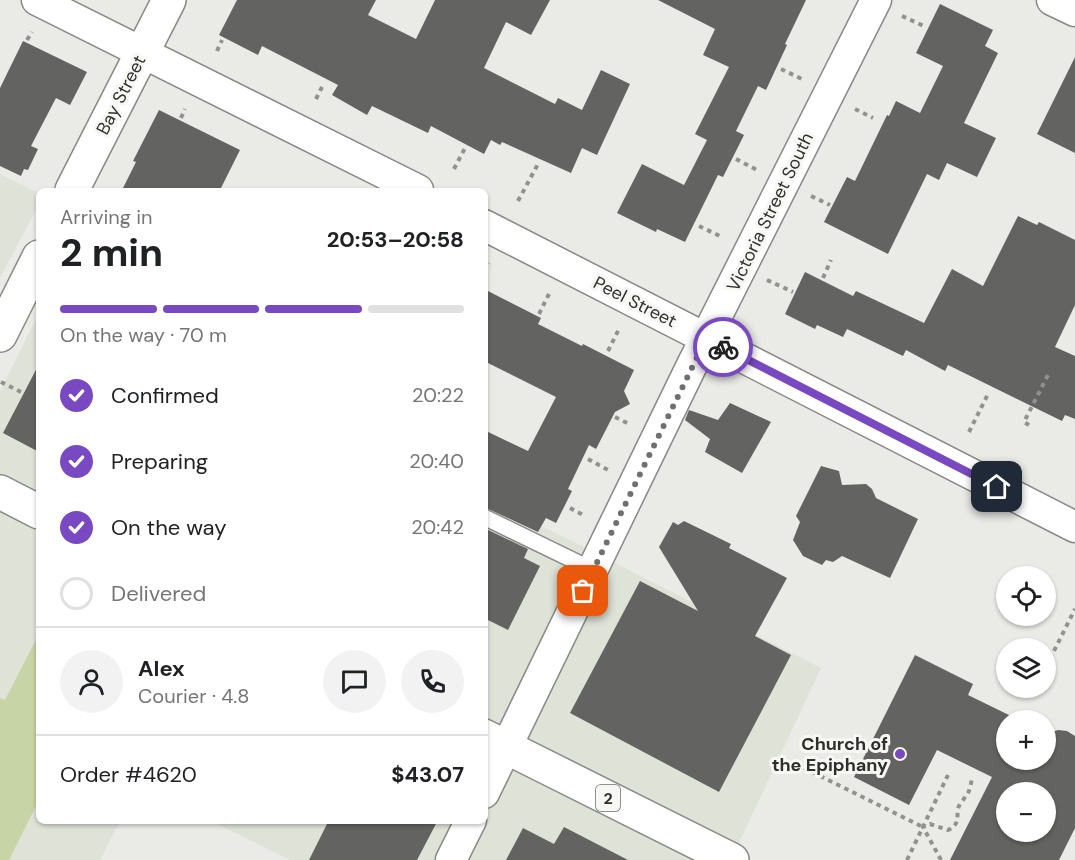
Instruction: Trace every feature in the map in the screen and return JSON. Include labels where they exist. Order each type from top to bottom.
[{"type":"street","points":[[37,0],[414,188]]},
{"type":"street","name":"Bay Street","points":[[73,188],[169,0]]},
{"type":"street","points":[[1052,0],[1075,11]]},
{"type":"street","name":"Victoria Street South","points":[[488,776],[496,742],[593,570],[706,339],[886,6]]},
{"type":"street","name":"Peel Street","points":[[488,227],[1075,527]]},
{"type":"street","points":[[0,335],[31,293],[36,270]]},
{"type":"street","points":[[0,492],[36,510]]},
{"type":"street","name":"2","points":[[496,742],[732,860]]},
{"type":"street","points":[[451,860],[469,824]]},
{"type":"lane","points":[[488,519],[593,570]]},
{"type":"path","points":[[886,6],[926,27]]},
{"type":"path","points":[[27,40],[32,32]]},
{"type":"path","points":[[217,51],[222,40]]},
{"type":"path","points":[[780,69],[809,82]]},
{"type":"path","points":[[316,99],[323,85]]},
{"type":"path","points":[[849,106],[873,118]]},
{"type":"path","points":[[181,118],[185,108]]},
{"type":"path","points":[[454,169],[465,148]]},
{"type":"path","points":[[736,159],[764,173]]},
{"type":"path","points":[[518,201],[538,164]]},
{"type":"path","points":[[805,194],[830,205]]},
{"type":"path","points":[[699,226],[730,241]]},
{"type":"path","points":[[823,278],[831,260]]},
{"type":"path","points":[[763,278],[793,292]]},
{"type":"path","points":[[539,314],[549,294]]},
{"type":"path","points":[[608,351],[619,329]]},
{"type":"path","points":[[1029,424],[1023,422],[1050,371]]},
{"type":"path","points":[[1,382],[21,392]]},
{"type":"path","points":[[969,432],[988,392]]},
{"type":"path","points":[[615,417],[637,428]]},
{"type":"path","points":[[588,459],[614,473]]},
{"type":"path","points":[[570,508],[592,519]]},
{"type":"path","points":[[1056,647],[1075,609]]},
{"type":"path","points":[[804,768],[923,827],[941,860]]},
{"type":"path","points":[[908,860],[948,775]]},
{"type":"path","points":[[923,827],[930,824],[948,830],[953,827],[958,819],[958,808],[970,792],[972,777]]},
{"type":"shaded area","points":[[0,174],[36,192],[36,210],[0,278]]},
{"type":"shaded area","points":[[36,319],[36,824],[118,824],[100,860],[0,860],[0,391]]},
{"type":"shaded area","points":[[488,500],[821,668],[731,860],[290,860],[217,824],[488,824]]},
{"type":"green space","points":[[36,640],[36,806],[9,860],[0,860],[0,698],[5,700]]},
{"type":"building","points":[[237,0],[376,0],[368,15],[416,39],[435,0],[550,0],[531,35],[506,22],[484,68],[555,104],[558,98],[582,110],[601,70],[630,84],[597,155],[582,148],[571,173],[502,142],[500,145],[491,140],[484,154],[431,126],[428,133],[372,106],[367,115],[332,95],[338,85],[262,46],[258,55],[219,35]]},
{"type":"building","points":[[658,0],[806,0],[766,90],[758,86],[736,131],[744,135],[723,177],[718,175],[685,242],[657,229],[656,232],[617,213],[642,164],[684,185],[707,140],[695,134],[729,67],[703,55],[715,29]]},
{"type":"building","points":[[940,4],[993,30],[985,46],[998,53],[964,123],[996,138],[977,177],[947,163],[939,180],[927,174],[888,254],[824,222],[847,177],[855,181],[896,101],[920,113],[943,66],[916,53]]},
{"type":"building","points":[[23,41],[87,72],[70,105],[56,98],[31,146],[38,149],[28,170],[24,169],[21,176],[0,166],[0,88]]},
{"type":"building","points":[[1075,57],[1075,153],[1037,134]]},
{"type":"building","points":[[159,110],[240,150],[221,188],[123,188],[136,162],[133,161]]},
{"type":"building","points":[[1018,216],[1037,225],[1039,222],[1075,240],[1075,305],[1055,347],[1075,356],[1075,419],[1065,415],[1062,421],[948,365],[945,371],[906,350],[903,356],[847,329],[843,337],[817,325],[815,329],[785,314],[805,272],[853,296],[856,291],[924,323],[952,269],[983,286]]},
{"type":"building","points":[[488,291],[541,318],[538,324],[634,370],[624,391],[630,404],[615,412],[596,449],[589,445],[568,489],[572,491],[556,523],[546,518],[538,532],[488,509],[488,432],[528,451],[556,397],[488,363]]},
{"type":"building","points":[[36,370],[36,450],[3,433]]},
{"type":"building","points":[[730,403],[771,422],[742,473],[705,452],[710,439],[685,420],[689,410],[718,420]]},
{"type":"building","points":[[821,466],[839,471],[842,485],[866,484],[872,489],[876,498],[918,519],[890,578],[842,556],[833,562],[826,560],[822,565],[803,556],[793,540],[800,522],[796,516]]},
{"type":"building","points":[[684,521],[731,544],[729,548],[787,578],[755,636],[791,655],[719,792],[570,713],[640,581],[698,611],[659,547],[673,522],[678,525]]},
{"type":"building","points":[[488,530],[528,549],[524,558],[540,566],[508,630],[488,620]]},
{"type":"building","name":"Church of the Epiphany","points":[[915,655],[973,684],[968,695],[999,710],[996,710],[996,770],[1056,770],[1056,731],[1067,731],[1075,736],[1075,828],[1059,860],[950,860],[992,777],[937,750],[909,805],[854,777]]},
{"type":"building","points":[[327,824],[436,824],[417,860],[309,860]]},
{"type":"building","points":[[564,827],[628,860],[506,860],[523,828],[554,844]]},
{"type":"way so far","points":[[583,591],[706,339],[723,347]]},
{"type":"place","name":"Church of the Epiphany","points":[[900,754]]},
{"type":"route","points":[[723,347],[997,487]]}]
